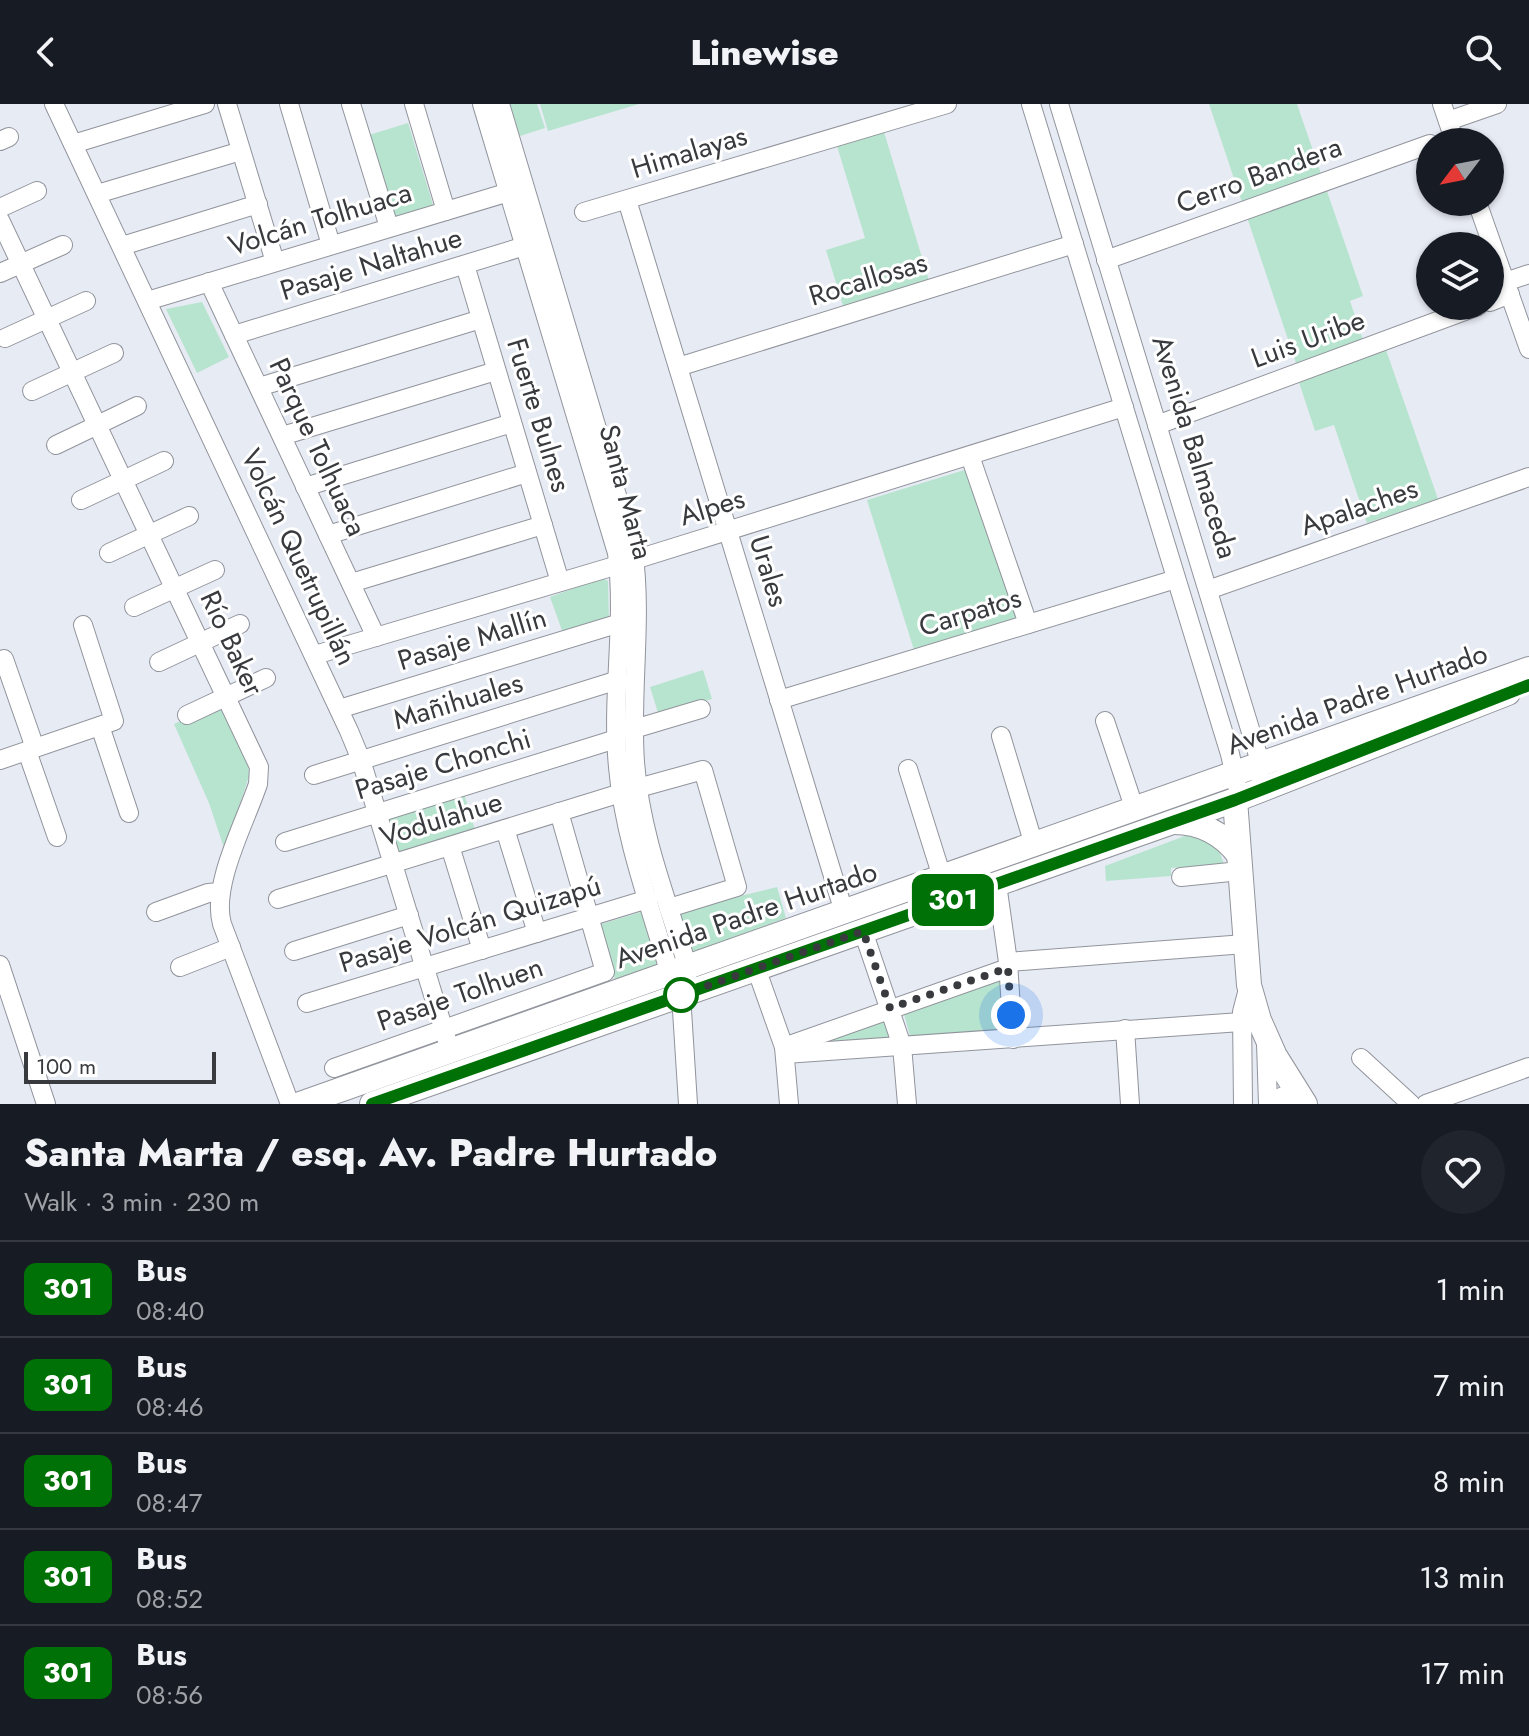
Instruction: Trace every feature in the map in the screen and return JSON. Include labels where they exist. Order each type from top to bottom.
[{"type":"main road","name":"Avenida Padre Hurtado","points":[[372,1104],[844,912],[1529,669]]},
{"type":"main road","name":"Avenida Padre Hurtado","points":[[300,1104],[447,1040],[680,979],[756,968],[1235,800],[1529,685]]},
{"type":"main road","name":"Avenida Balmaceda","points":[[1235,800],[1249,985]]},
{"type":"main road","points":[[1172,822],[1210,830],[1226,840],[1240,863]]},
{"type":"main road","points":[[1249,985],[1266,1038],[1303,1101]]},
{"type":"main road","points":[[1270,1104],[1284,1099],[1303,1101]]},
{"type":"street","name":"Volcán Quetrupillán","points":[[54,104],[315,655],[361,760],[447,1040]]},
{"type":"street","points":[[73,144],[205,104]]},
{"type":"street","points":[[227,104],[275,262]]},
{"type":"street","points":[[289,104],[331,245]]},
{"type":"street","points":[[351,104],[389,227]]},
{"type":"street","points":[[414,104],[446,211]]},
{"type":"street","name":"Santa Marta","points":[[482,104],[613,535],[626,562],[637,609],[629,790],[630,838],[648,899],[680,979]]},
{"type":"street","name":"Santa Marta","points":[[500,104],[629,533],[620,623],[616,739],[629,790],[645,827],[669,908],[680,979],[688,1104]]},
{"type":"street","name":"Himalayas","points":[[584,212],[947,104]]},
{"type":"street","name":"Avenida Balmaceda","points":[[1031,104],[1236,774],[1238,791],[1235,800]]},
{"type":"street","name":"Avenida Balmaceda","points":[[1059,104],[1261,765]]},
{"type":"street","name":"Cerro Bandera","points":[[1450,126],[1497,104]]},
{"type":"street","name":"Cerro Bandera","points":[[1106,260],[1416,149]]},
{"type":"street","points":[[97,194],[241,151]]},
{"type":"street","points":[[0,208],[37,191]]},
{"type":"street","name":"Volcán Tolhuaca","points":[[147,301],[509,192]]},
{"type":"street","name":"Urales","points":[[627,200],[844,912]]},
{"type":"street","points":[[122,246],[258,204]]},
{"type":"street","points":[[1482,216],[1529,349]]},
{"type":"street","name":"Río Baker","points":[[0,220],[257,763],[259,778],[220,892],[220,915],[290,1104]]},
{"type":"street","name":"Rocallosas","points":[[678,367],[1074,244]]},
{"type":"street","points":[[0,273],[63,245]]},
{"type":"street","name":"Pasaje Naltahue","points":[[234,335],[525,246]]},
{"type":"street","name":"Fuerte Bulnes","points":[[465,265],[560,582]]},
{"type":"street","points":[[1504,291],[1529,274]]},
{"type":"street","name":"Parque Tolhuaca","points":[[209,282],[376,637]]},
{"type":"street","points":[[5,338],[86,301]]},
{"type":"street","points":[[259,387],[481,319]]},
{"type":"street","name":"Luis Uribe","points":[[1157,425],[1440,320]]},
{"type":"street","points":[[32,391],[114,353]]},
{"type":"street","points":[[282,436],[496,371]]},
{"type":"street","points":[[56,445],[137,406]]},
{"type":"street","name":"Alpes","points":[[315,655],[728,531],[1124,407]]},
{"type":"street","points":[[305,487],[512,423]]},
{"type":"street","points":[[970,456],[1028,624]]},
{"type":"street","points":[[81,500],[164,461]]},
{"type":"street","points":[[328,535],[527,473]]},
{"type":"street","name":"Apalaches","points":[[1208,590],[1529,477]]},
{"type":"street","points":[[109,553],[189,516]]},
{"type":"street","points":[[351,583],[543,525]]},
{"type":"street","points":[[134,607],[215,570]]},
{"type":"street","name":"Carpatos","points":[[779,700],[1176,579]]},
{"type":"street","name":"Pasaje Mallín","points":[[339,709],[620,623]]},
{"type":"street","points":[[159,662],[240,624]]},
{"type":"street","points":[[83,625],[129,813]]},
{"type":"street","points":[[4,659],[57,837]]},
{"type":"street","points":[[187,715],[266,678]]},
{"type":"street","name":"Mañihuales","points":[[314,775],[618,680]]},
{"type":"street","points":[[634,729],[701,709]]},
{"type":"street","points":[[1105,721],[1135,810]]},
{"type":"street","points":[[0,760],[107,724]]},
{"type":"street","points":[[1001,736],[1034,845]]},
{"type":"street","name":"Pasaje Chonchi","points":[[285,842],[616,739]]},
{"type":"street","points":[[1235,800],[1249,788],[1261,765]]},
{"type":"street","points":[[908,769],[942,877]]},
{"type":"street","name":"Vodulahue","points":[[278,899],[703,770],[737,887],[669,908]]},
{"type":"street","points":[[559,812],[590,917]]},
{"type":"street","points":[[505,829],[537,933]]},
{"type":"street","points":[[450,846],[482,950]]},
{"type":"street","points":[[1181,877],[1240,863]]},
{"type":"street","points":[[997,884],[1008,965],[1013,1039]]},
{"type":"street","points":[[156,912],[220,892]]},
{"type":"street","name":"Pasaje Volcán Quizapú","points":[[307,1003],[648,899]]},
{"type":"street","points":[[294,951],[409,915]]},
{"type":"street","name":"Pasaje Tolhuen","points":[[334,1068],[447,1040],[605,972],[590,917]]},
{"type":"street","points":[[863,931],[902,1046],[907,1104]]},
{"type":"street","points":[[785,1050],[1008,965],[1245,944]]},
{"type":"street","points":[[180,967],[231,947]]},
{"type":"street","points":[[0,965],[46,1104]]},
{"type":"street","points":[[756,968],[785,1050],[789,1104]]},
{"type":"street","name":"Avenida Balmaceda","points":[[1243,1104],[1241,1022],[1249,985]]},
{"type":"street","points":[[785,1050],[902,1046],[1241,1022]]},
{"type":"street","points":[[1125,1029],[1130,1104]]},
{"type":"street","points":[[1266,1038],[1270,1104]]},
{"type":"street","points":[[1361,1058],[1411,1104]]},
{"type":"street","points":[[1426,1104],[1529,1067]]},
{"type":"green space","points":[[510,104],[537,104],[545,128],[520,136]]},
{"type":"green space","points":[[540,104],[639,104],[548,131]]},
{"type":"green space","points":[[1209,104],[1297,104],[1363,296],[1350,301],[1368,355],[1386,350],[1438,499],[1367,523],[1334,425],[1315,431],[1295,370],[1298,369]]},
{"type":"green space","points":[[408,123],[433,205],[394,217],[369,135]]},
{"type":"green space","points":[[884,132],[930,284],[844,309],[826,250],[865,238],[837,146]]},
{"type":"green space","points":[[202,302],[229,357],[197,373],[166,309]]},
{"type":"green space","points":[[971,468],[1018,618],[914,650],[867,500]]},
{"type":"green space","points":[[602,578],[608,581],[609,622],[564,636],[550,597]]},
{"type":"green space","points":[[703,670],[712,699],[659,716],[650,687]]},
{"type":"green space","points":[[220,704],[248,760],[249,776],[225,851],[209,803],[174,724]]},
{"type":"green space","points":[[463,790],[475,830],[398,854],[385,813]]},
{"type":"green space","points":[[1190,834],[1217,845],[1224,864],[1171,868],[1171,876],[1106,881],[1105,866]]},
{"type":"green space","points":[[777,887],[786,918],[693,952],[679,911]]},
{"type":"green space","points":[[641,912],[657,965],[615,979],[598,925]]},
{"type":"green space","points":[[1003,976],[1014,1033],[911,1040],[904,1014]]},
{"type":"green space","points":[[884,1019],[891,1041],[810,1045]]},
{"type":"bus line","name":"301","points":[[372,1104],[1235,800],[1529,685]]},
{"type":"route","points":[[681,995],[863,931],[890,1008],[1008,968],[1011,1015]]}]
